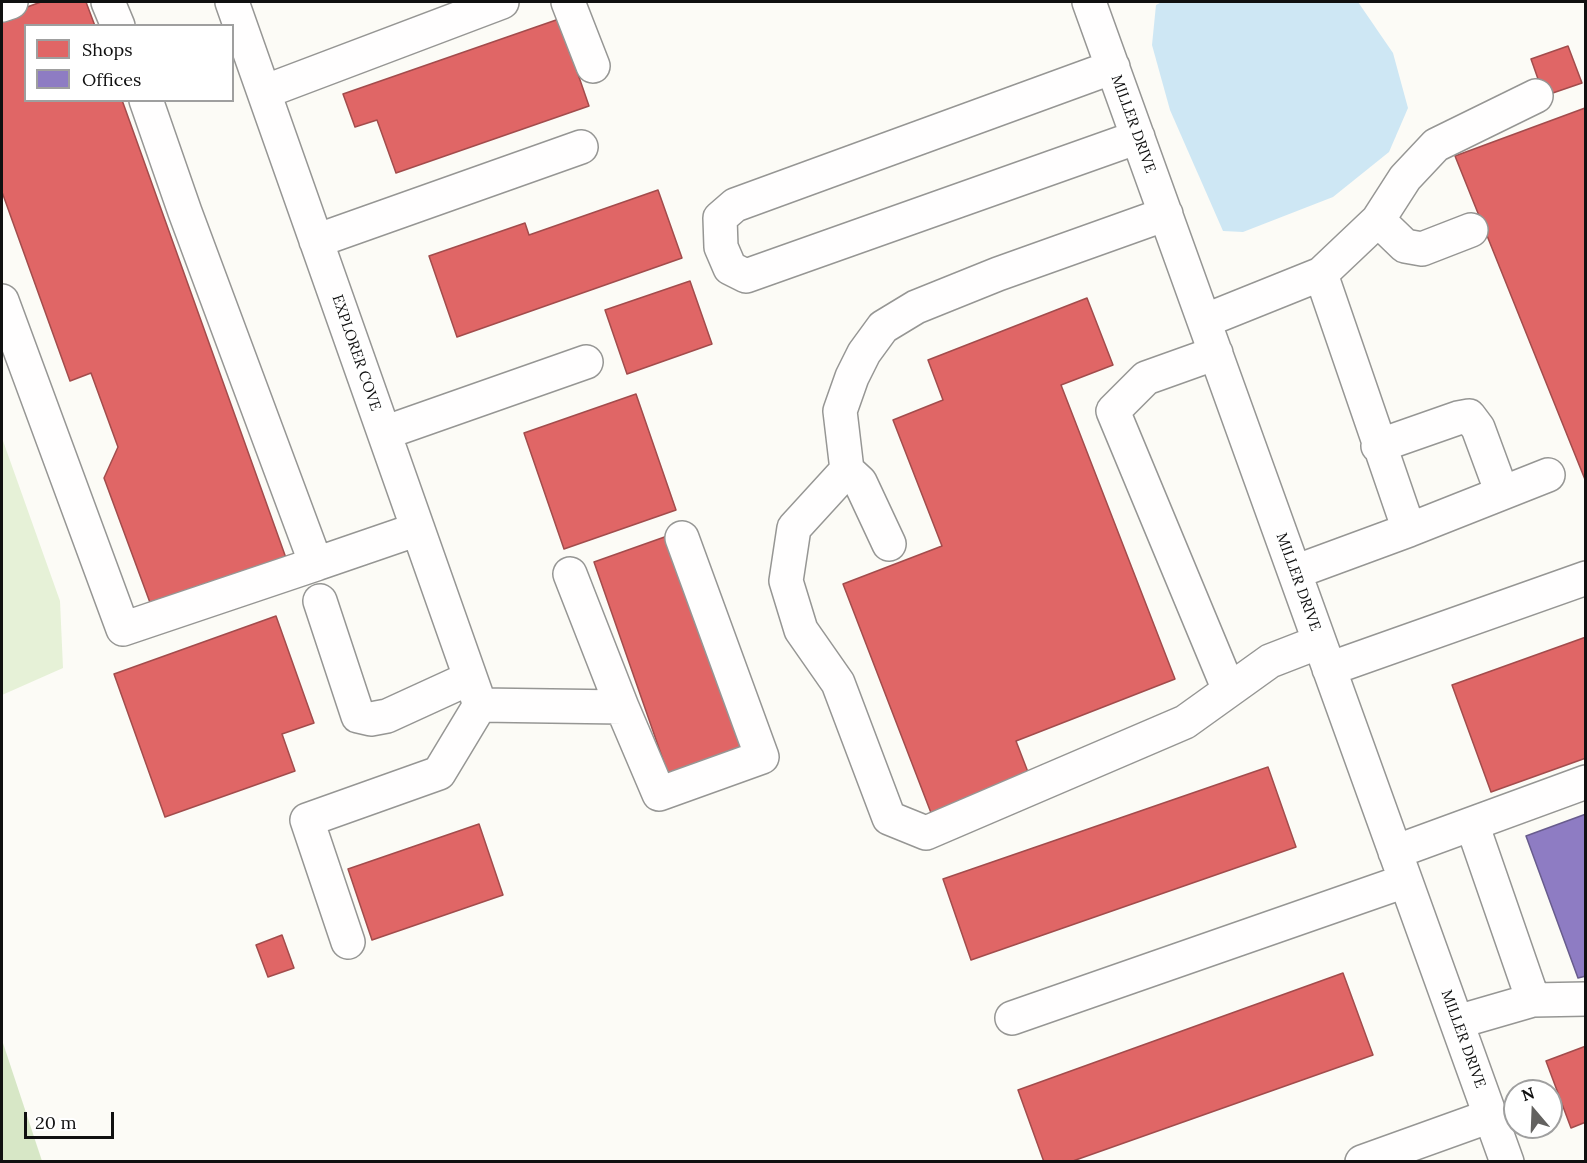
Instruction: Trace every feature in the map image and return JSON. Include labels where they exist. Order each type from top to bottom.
[{"type":"street","points":[[2,5],[11,2]]},
{"type":"street","points":[[108,2],[117,24]]},
{"type":"street","name":"EXPLORER COVE","points":[[232,2],[475,691]]},
{"type":"street","points":[[264,92],[502,2]]},
{"type":"street","points":[[568,2],[593,66]]},
{"type":"street","name":"MILLER DRIVE","points":[[1089,2],[1507,1161]]},
{"type":"street","points":[[1113,67],[735,205],[720,218],[721,247],[730,268],[746,276],[1138,137]]},
{"type":"street","points":[[1204,321],[1321,274],[1378,220],[1405,177],[1436,145],[1536,96]]},
{"type":"street","points":[[147,102],[189,223],[316,564]]},
{"type":"street","points":[[316,241],[581,147]]},
{"type":"street","points":[[889,544],[860,482],[847,470],[840,411],[852,377],[864,353],[883,327],[916,307],[977,282],[1166,214]]},
{"type":"street","points":[[1378,220],[1405,246],[1422,249],[1472,230]]},
{"type":"street","points":[[1321,274],[1378,446],[1409,530]]},
{"type":"street","points":[[2,301],[123,630],[418,529]]},
{"type":"street","points":[[1216,353],[1146,378],[1113,411],[1229,690]]},
{"type":"street","points":[[384,434],[586,362]]},
{"type":"street","points":[[1378,446],[1469,416],[1478,428],[1502,493]]},
{"type":"street","points":[[847,470],[794,528],[786,581],[801,630],[838,683],[889,818],[926,832],[1185,722],[1270,661],[1324,655],[1586,578]]},
{"type":"street","points":[[1295,572],[1548,475]]},
{"type":"street","points":[[570,574],[659,794],[762,757],[682,538]]},
{"type":"street","points":[[320,601],[358,716],[371,720],[475,691],[622,707]]},
{"type":"street","points":[[348,942],[307,820],[439,773],[475,691]]},
{"type":"street","points":[[1012,1018],[1400,866],[1472,824],[1586,782]]},
{"type":"street","points":[[1472,824],[1533,1000]]},
{"type":"street","points":[[1457,1022],[1533,1000],[1586,999]]},
{"type":"street","points":[[1362,1161],[1490,1116]]},
{"type":"green space","points":[[2,438],[60,601],[63,668],[2,695]]},
{"type":"green space","points":[[2,1040],[42,1161],[2,1161]]},
{"type":"water","points":[[1162,2],[1358,2],[1393,53],[1408,108],[1389,152],[1333,197],[1243,232],[1223,231],[1170,110],[1152,45],[1156,5]]},
{"type":"building: Shops","points":[[41,2],[86,2],[94,24],[24,24],[24,102],[123,102],[286,558],[152,608],[104,478],[118,447],[91,373],[70,381],[2,192],[2,16]]},
{"type":"building: Shops","points":[[559,19],[589,106],[396,173],[377,120],[355,127],[343,94]]},
{"type":"building: Shops","points":[[1568,46],[1582,83],[1544,96],[1531,59]]},
{"type":"building: Shops","points":[[1586,109],[1586,482],[1455,156]]},
{"type":"building: Shops","points":[[658,190],[682,258],[457,337],[429,256],[525,223],[529,235]]},
{"type":"building: Shops","points":[[690,281],[712,344],[627,374],[605,310]]},
{"type":"building: Shops","points":[[1087,298],[1113,365],[1061,385],[1175,679],[1016,741],[1031,780],[933,818],[843,584],[942,546],[893,420],[943,400],[928,360]]},
{"type":"building: Shops","points":[[636,394],[676,510],[564,549],[524,433]]},
{"type":"building: Shops","points":[[673,534],[747,746],[668,774],[594,562]]},
{"type":"building: Shops","points":[[276,616],[314,723],[282,734],[295,771],[165,817],[114,674]]},
{"type":"building: Shops","points":[[1586,637],[1586,758],[1491,792],[1452,685]]},
{"type":"building: Shops","points":[[1268,767],[1296,847],[971,960],[943,879]]},
{"type":"building: Shops","points":[[479,824],[503,895],[372,940],[348,869]]},
{"type":"building: Shops","points":[[282,935],[294,968],[268,977],[256,945]]},
{"type":"building: Shops","points":[[1343,973],[1373,1055],[1070,1162],[1044,1162],[1018,1090]]},
{"type":"building: Shops","points":[[1586,1046],[1586,1122],[1571,1128],[1563,1107],[1563,1079],[1553,1079],[1546,1061]]},
{"type":"building: Offices","points":[[1586,814],[1586,976],[1578,978],[1526,836]]}]
